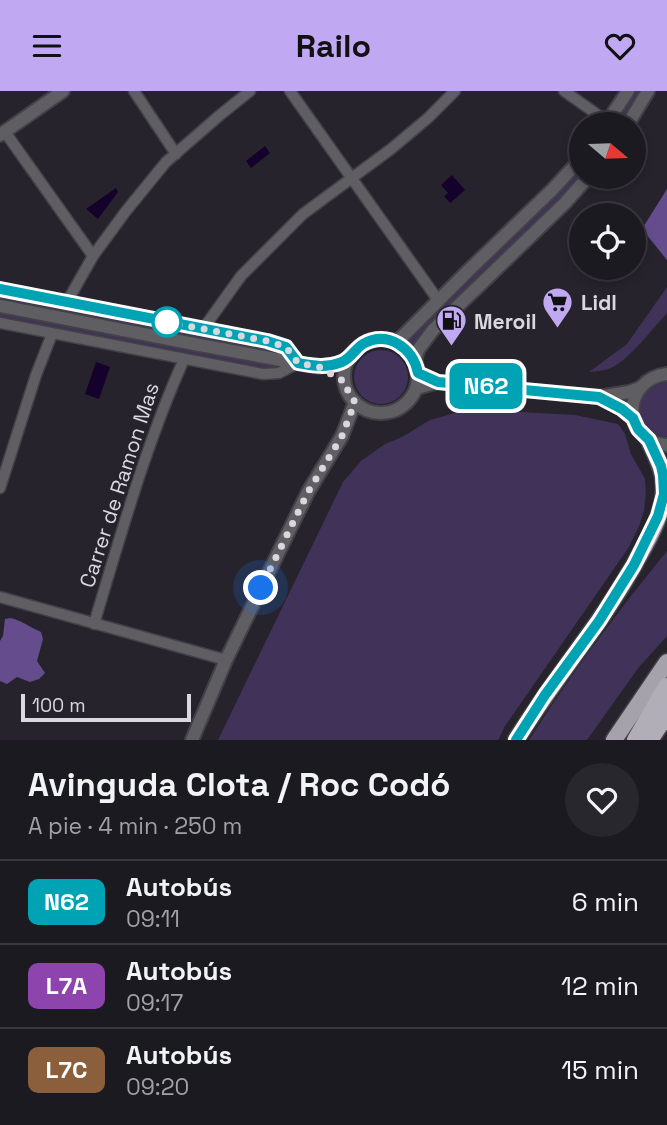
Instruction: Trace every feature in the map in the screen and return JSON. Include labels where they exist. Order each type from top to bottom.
[{"type":"highway","points":[[516,740],[617,594],[652,530],[662,505],[664,484],[661,466],[649,440]]},
{"type":"highway","points":[[614,740],[667,662]]},
{"type":"highway","points":[[636,740],[667,687]]},
{"type":"highway","points":[[649,740],[667,713]]},
{"type":"street","points":[[63,91],[3,133],[93,256]]},
{"type":"street","points":[[134,91],[176,153]]},
{"type":"street","points":[[67,302],[93,256],[166,162],[250,91]]},
{"type":"street","points":[[290,91],[438,300]]},
{"type":"street","points":[[204,329],[228,293],[250,267],[303,214],[391,149],[455,91]]},
{"type":"street","points":[[564,91],[592,112]]},
{"type":"street","points":[[614,112],[628,91]]},
{"type":"street","points":[[635,112],[648,91]]},
{"type":"street","points":[[395,342],[569,172]]},
{"type":"street","points":[[438,382],[417,367],[405,348],[395,342],[379,339],[367,342],[357,349],[349,359],[345,371],[349,394],[365,410],[387,413],[401,408],[409,401],[416,388],[417,367],[418,350],[433,330],[577,189]]},
{"type":"street","points":[[0,289],[267,341],[286,347],[298,363]]},
{"type":"street","points":[[0,306],[319,367],[345,382]]},
{"type":"street","points":[[0,323],[263,373],[279,373],[298,363]]},
{"type":"street","points":[[0,488],[3,466],[52,334]]},
{"type":"street","name":"Carrer de Ramon Mas","points":[[94,624],[138,477],[165,400],[184,359]]},
{"type":"street","points":[[319,367],[349,359]]},
{"type":"street","points":[[416,388],[438,382],[599,397],[629,392],[653,378],[667,375]]},
{"type":"street","points":[[640,388],[632,405],[633,418],[638,429],[649,440],[659,445],[667,445]]},
{"type":"street","points":[[599,397],[633,418]]},
{"type":"street","points":[[192,740],[226,660],[308,492],[342,436],[355,402]]},
{"type":"street","points":[[342,436],[373,412]]},
{"type":"street","points":[[0,597],[226,660]]},
{"type":"shaded area","points":[[633,91],[642,91],[629,112],[620,112]]},
{"type":"shaded area","points":[[265,146],[270,153],[251,168],[246,161]]},
{"type":"shaded area","points":[[452,175],[465,190],[450,203],[444,196],[448,193],[441,185]]},
{"type":"shaded area","points":[[569,179],[569,188],[561,197],[453,302],[413,346],[406,341],[456,288],[554,197]]},
{"type":"shaded area","points":[[116,188],[118,192],[98,219],[86,209]]},
{"type":"shaded area","points":[[667,189],[667,260],[646,234],[646,223]]},
{"type":"shaded area","points":[[667,287],[667,313],[641,343],[611,368],[589,372],[627,344]]},
{"type":"shaded area","points":[[0,289],[267,341],[319,367],[263,374],[0,323]]},
{"type":"shaded area","points":[[381,350],[400,358],[408,377],[400,396],[381,404],[362,396],[354,377],[362,358]]},
{"type":"shaded area","points":[[96,362],[110,367],[99,399],[85,394]]},
{"type":"shaded area","points":[[667,382],[667,437],[655,434],[647,427],[641,419],[640,410],[646,392]]},
{"type":"shaded area","points":[[469,409],[575,415],[618,424],[645,479],[644,511],[629,547],[498,740],[218,740],[343,482],[361,461],[385,444],[430,420]]},
{"type":"shaded area","points":[[667,551],[667,636],[639,667],[587,740],[529,740],[595,644]]},
{"type":"shaded area","points":[[11,618],[41,632],[43,639],[37,661],[45,673],[39,679],[30,682],[17,677],[7,684],[0,681],[0,641],[5,619]]},
{"type":"bus line","name":"N62","points":[[0,289],[267,341],[286,347],[298,363],[319,367],[349,359],[367,342],[387,340],[399,344],[409,352],[418,373],[438,382],[599,397],[625,411],[633,418],[642,435],[649,440],[661,466],[664,484],[662,505],[645,545],[617,594],[516,740]]},
{"type":"place","name":"Lidl","points":[[558,329]]},
{"type":"place","name":"Meroil","points":[[451,348]]},
{"type":"route","points":[[167,322],[286,347],[298,363],[319,367],[345,382],[355,402],[342,436],[308,492],[261,588]]}]
